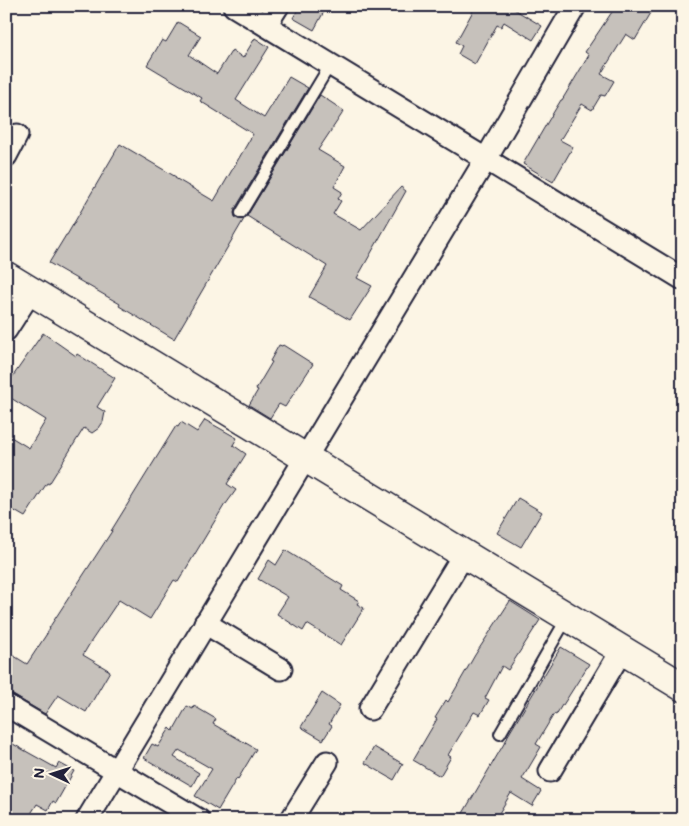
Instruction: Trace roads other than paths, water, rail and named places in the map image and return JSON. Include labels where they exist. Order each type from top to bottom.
[{"type":"street","points":[[234,6],[683,279]]},
{"type":"street","points":[[266,25],[278,6]]},
{"type":"street","points":[[87,820],[486,159],[575,6]]},
{"type":"street","points":[[6,156],[17,135]]},
{"type":"street","points":[[6,276],[683,687]]},
{"type":"street","points":[[6,330],[32,291]]},
{"type":"street","points":[[370,709],[464,554]]},
{"type":"street","points":[[205,623],[280,669]]},
{"type":"street","points":[[550,772],[622,650]]},
{"type":"street","points":[[6,705],[199,820]]},
{"type":"street","points":[[291,820],[327,762]]},
{"type":"lane","points":[[241,213],[330,65]]},
{"type":"lane","points":[[500,734],[568,617]]}]
